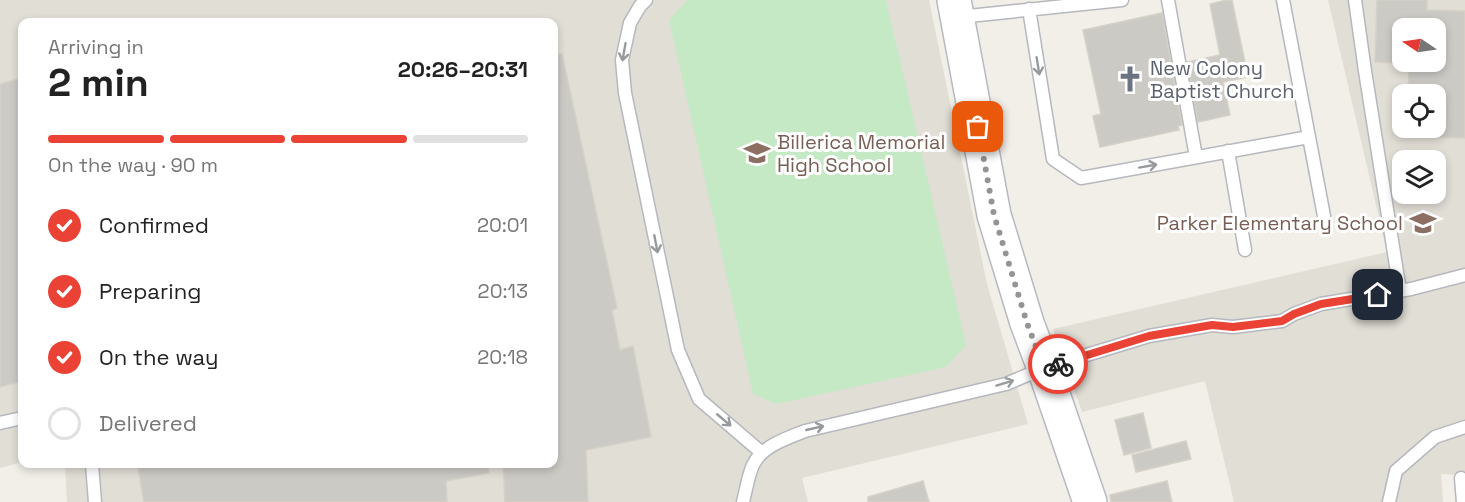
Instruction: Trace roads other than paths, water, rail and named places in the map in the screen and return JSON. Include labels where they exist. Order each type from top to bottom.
[{"type":"main road","points":[[956,8],[994,215],[1027,323],[1090,502]]},
{"type":"lane","points":[[646,0],[630,23],[622,60],[625,93],[678,350],[699,399],[762,453]]},
{"type":"lane","points":[[956,8],[1029,9],[1122,0]]},
{"type":"lane","points":[[1168,0],[1196,157]]},
{"type":"lane","points":[[1283,0],[1324,216]]},
{"type":"lane","points":[[1354,0],[1400,291]]},
{"type":"lane","points":[[1029,9],[1053,159],[1081,178],[1309,137]]},
{"type":"lane","points":[[1228,151],[1245,250]]},
{"type":"lane","points":[[743,502],[753,464],[762,453],[782,440],[805,430],[1006,384],[1044,368],[1149,336],[1212,325],[1233,327],[1282,321],[1321,304],[1400,291],[1465,275]]},
{"type":"lane","points":[[0,423],[18,419]]},
{"type":"lane","points":[[1389,502],[1396,471],[1435,437],[1465,427]]},
{"type":"lane","points":[[92,468],[95,502]]},
{"type":"lane","points":[[1461,478],[1463,502]]},
{"type":"place","name":"New Colony Baptist Church","points":[[1130,79]]},
{"type":"place","name":"Billerica Memorial High School","points":[[757,153]]},
{"type":"place","name":"Parker Elementary School","points":[[1423,223]]}]
